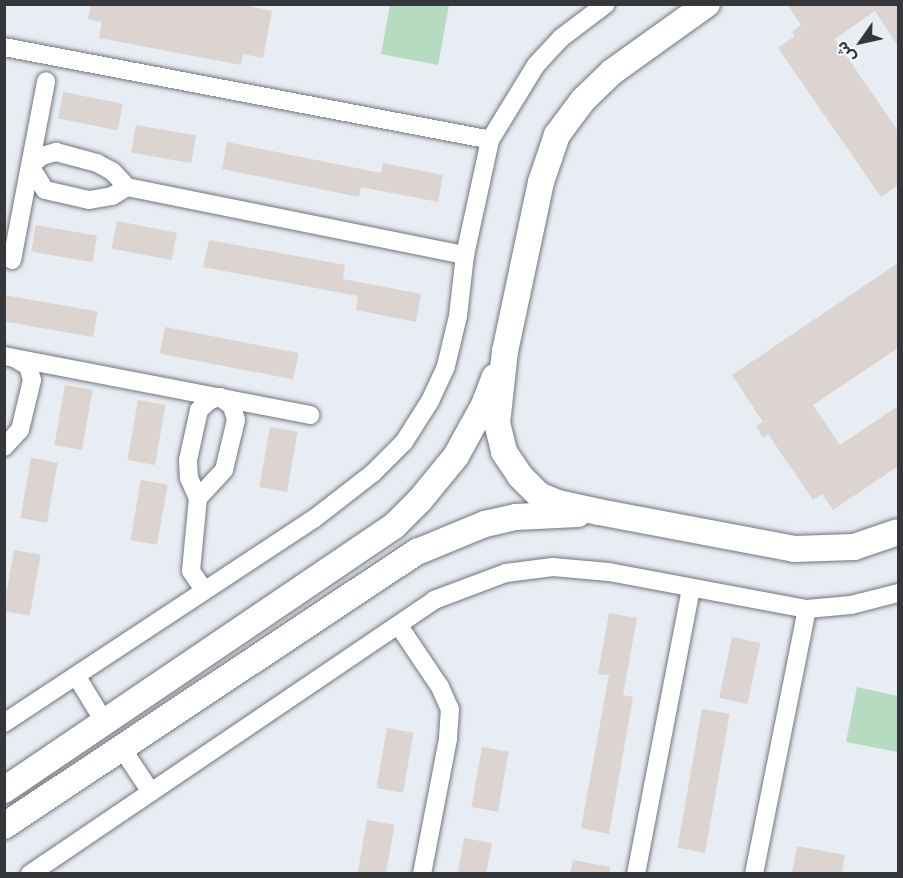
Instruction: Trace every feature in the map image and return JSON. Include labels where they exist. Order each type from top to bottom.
[{"type":"main road","points":[[698,7],[612,72],[582,100],[557,135],[542,182],[505,351],[497,423],[504,452],[520,476],[539,495],[558,503],[599,512],[794,549],[854,547],[898,532]]},
{"type":"main road","points":[[4,790],[395,525],[420,500],[456,456],[484,405],[505,351]]},
{"type":"main road","points":[[4,826],[417,552],[453,536],[516,517],[599,512]]},
{"type":"street","points":[[4,723],[315,518],[373,473],[404,442],[430,401],[446,366],[458,316],[465,255],[490,140],[536,64],[561,38],[606,4]]},
{"type":"street","points":[[4,47],[490,140]]},
{"type":"street","points":[[12,260],[46,81]]},
{"type":"street","points":[[30,166],[42,156],[56,152],[97,163],[113,172],[127,187],[465,255]]},
{"type":"street","points":[[30,166],[45,190],[89,200],[112,196],[127,187]]},
{"type":"street","points":[[8,359],[310,415]]},
{"type":"street","points":[[4,447],[20,430],[32,380],[28,366],[8,359]]},
{"type":"street","points":[[198,498],[224,470],[236,420],[232,406],[220,398],[210,400],[199,410],[188,460],[189,478],[198,498],[191,571],[204,590]]},
{"type":"street","points":[[30,873],[399,626],[434,600],[506,573],[553,567],[609,572],[807,609],[851,605],[898,593]]},
{"type":"street","points":[[636,873],[691,588]]},
{"type":"street","points":[[754,873],[807,609]]},
{"type":"street","points":[[399,626],[440,687],[450,709],[448,739],[422,873]]},
{"type":"street","points":[[77,677],[105,723]]},
{"type":"street","points":[[121,747],[151,792]]},
{"type":"green space","points":[[390,5],[449,5],[438,65],[381,54]]},
{"type":"green space","points":[[857,687],[898,696],[898,752],[846,742]]},
{"type":"building","points":[[91,4],[252,4],[252,7],[272,11],[263,58],[243,54],[241,65],[99,38],[102,22],[88,19]]},
{"type":"building","points":[[787,4],[898,4],[898,46],[875,11],[835,39],[898,131],[898,185],[881,197],[778,48],[795,36],[792,32],[801,25]]},
{"type":"building","points":[[63,92],[123,104],[118,130],[58,119]]},
{"type":"building","points":[[136,125],[196,136],[191,163],[131,153]]},
{"type":"building","points":[[227,142],[381,173],[383,163],[443,175],[438,202],[361,187],[359,197],[222,169]]},
{"type":"building","points":[[117,221],[177,233],[172,260],[112,248]]},
{"type":"building","points":[[36,225],[97,236],[92,262],[31,252]]},
{"type":"building","points":[[209,240],[345,265],[343,279],[421,294],[416,322],[356,310],[358,296],[203,267]]},
{"type":"building","points":[[898,263],[898,348],[813,405],[840,445],[898,406],[898,466],[833,510],[822,494],[813,500],[768,434],[763,438],[756,426],[763,422],[732,375]]},
{"type":"building","points":[[4,295],[98,311],[93,337],[4,321]]},
{"type":"building","points":[[165,327],[299,353],[293,379],[160,354]]},
{"type":"building","points":[[65,385],[93,390],[82,450],[54,445]]},
{"type":"building","points":[[138,400],[166,405],[155,465],[127,460]]},
{"type":"building","points":[[270,427],[298,432],[287,492],[259,487]]},
{"type":"building","points":[[31,458],[58,463],[47,523],[20,518]]},
{"type":"building","points":[[141,480],[168,485],[157,545],[130,540]]},
{"type":"building","points":[[14,550],[41,555],[30,616],[4,611]]},
{"type":"building","points":[[609,613],[637,618],[623,695],[633,697],[609,834],[581,828],[609,675],[598,674]]},
{"type":"building","points":[[732,637],[760,643],[747,704],[719,698]]},
{"type":"building","points":[[702,709],[730,714],[705,853],[678,848]]},
{"type":"building","points":[[387,728],[414,733],[403,793],[376,788]]},
{"type":"building","points":[[482,747],[509,752],[498,812],[471,807]]},
{"type":"building","points":[[367,820],[395,825],[386,874],[358,873]]},
{"type":"building","points":[[464,838],[492,843],[486,873],[458,873]]},
{"type":"building","points":[[797,846],[845,855],[842,873],[792,873]]},
{"type":"building","points":[[573,860],[610,867],[610,873],[570,873]]}]
